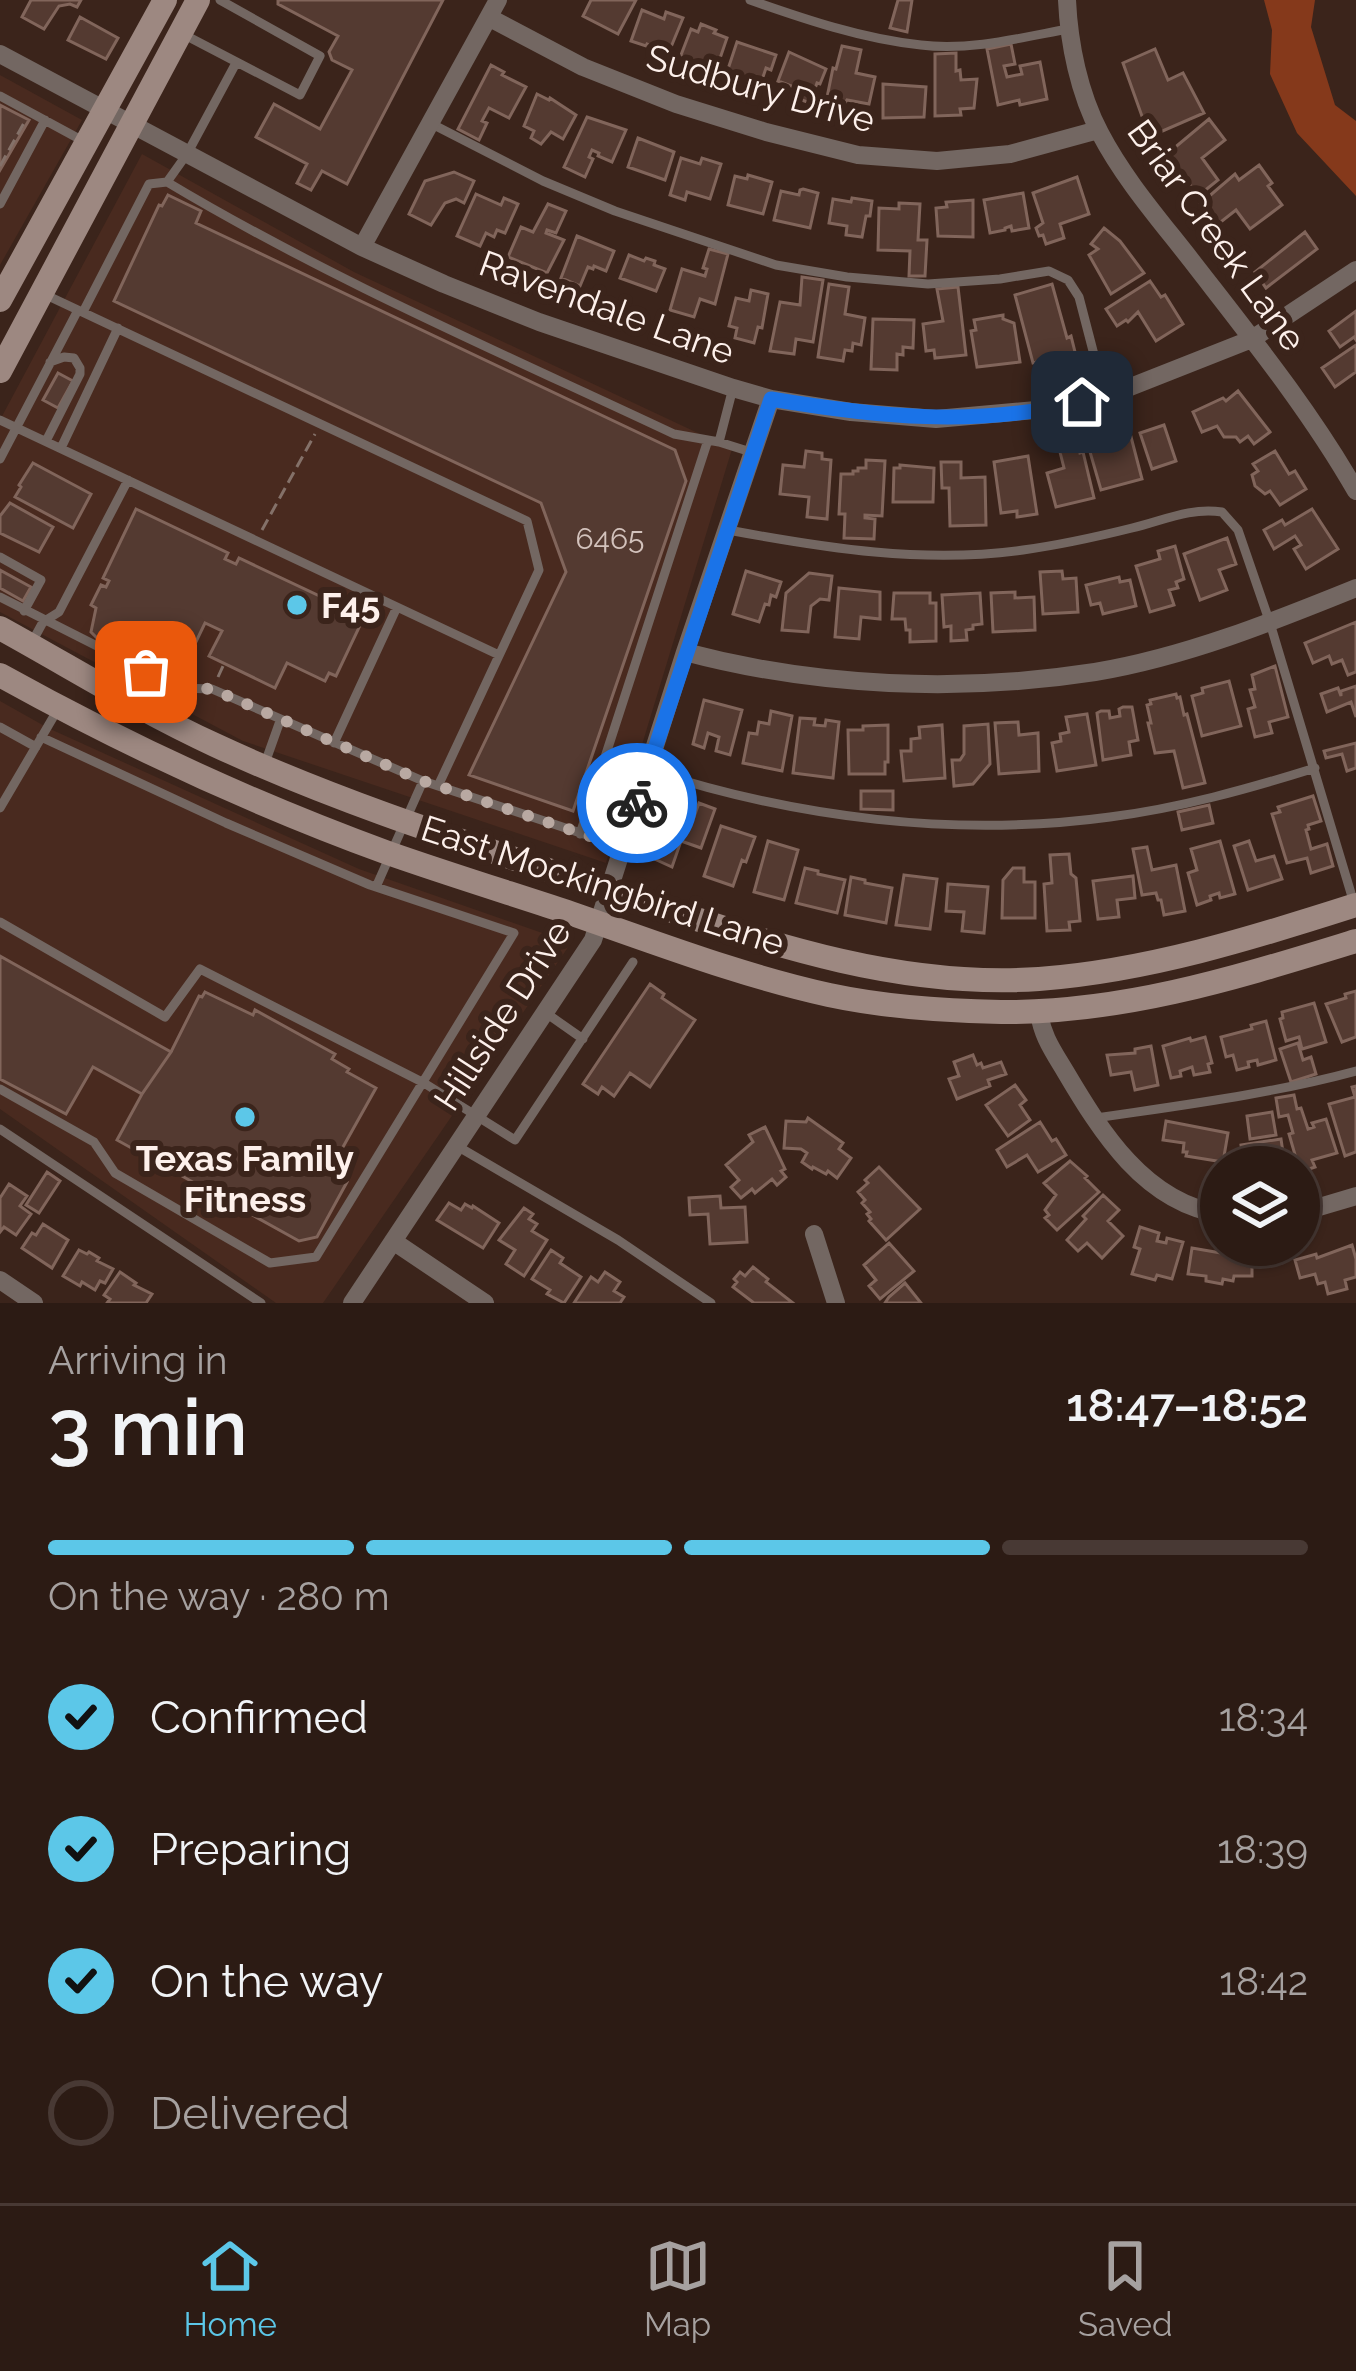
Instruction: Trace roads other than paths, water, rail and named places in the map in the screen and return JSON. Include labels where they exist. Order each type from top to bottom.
[{"type":"main road","points":[[41,293],[4,284],[165,0]]},
{"type":"main road","points":[[0,371],[198,0]]},
{"type":"main road","name":"East Mockingbird Lane","points":[[0,628],[164,718],[264,766],[405,822],[493,854],[858,967],[971,979],[1039,979],[1113,969],[1251,939],[1355,905]]},
{"type":"main road","name":"East Mockingbird Lane","points":[[0,675],[158,757],[391,854],[765,978],[831,995],[948,1011],[1040,1011],[1122,1004],[1210,986],[1356,941]]},
{"type":"main road","points":[[1039,979],[1040,1011]]},
{"type":"street","name":"Briar Creek Lane","points":[[1066,0],[1080,80],[1098,130],[1125,175],[1315,422],[1356,491]]},
{"type":"street","points":[[362,247],[494,9]]},
{"type":"street","name":"Sudbury Drive","points":[[494,9],[583,67],[676,104],[859,155],[937,161],[1010,154],[1098,130]]},
{"type":"street","name":"Ravendale Lane","points":[[0,54],[362,247],[538,322],[771,399],[851,412],[936,419],[1058,408],[1105,397],[1252,340],[1356,270]]},
{"type":"street","name":"Hillside Drive","points":[[352,1303],[587,952],[600,924],[771,399]]},
{"type":"street","points":[[685,652],[772,671],[859,682],[1013,681],[1097,671],[1188,649],[1356,588]]},
{"type":"street","points":[[1040,1011],[1040,1028],[1093,1119],[1126,1161],[1177,1200],[1200,1210]]},
{"type":"street","points":[[1320,1207],[1356,1196]]},
{"type":"street","points":[[814,1234],[836,1303]]},
{"type":"street","points":[[393,1241],[485,1303]]},
{"type":"street","points":[[0,1280],[34,1303]]},
{"type":"lane","points":[[181,33],[300,94],[320,56],[220,0]]},
{"type":"lane","points":[[750,0],[869,37],[924,46],[980,44],[1068,29]]},
{"type":"lane","points":[[167,182],[236,63]]},
{"type":"lane","points":[[0,96],[86,142]]},
{"type":"lane","points":[[0,204],[45,120]]},
{"type":"lane","points":[[430,123],[543,181],[776,265],[928,284],[1049,271],[1068,280],[1079,297],[1105,397]]},
{"type":"lane","points":[[0,459],[148,184],[167,182],[246,229],[376,294],[674,434],[754,453]]},
{"type":"lane","points":[[41,293],[527,521],[539,570],[437,787]]},
{"type":"lane","points":[[61,448],[118,328]]},
{"type":"lane","points":[[46,441],[80,374],[74,358],[50,362]]},
{"type":"lane","points":[[580,834],[734,388]]},
{"type":"lane","points":[[0,419],[500,655]]},
{"type":"lane","points":[[31,645],[43,622],[59,612],[128,480]]},
{"type":"lane","points":[[728,530],[878,554],[956,555],[1043,547],[1201,508],[1222,512],[1238,530],[1270,623],[1355,905]]},
{"type":"lane","points":[[1,560],[19,574],[41,580],[24,611]]},
{"type":"lane","points":[[5,597],[43,622],[180,688],[212,689],[437,787],[623,847]]},
{"type":"lane","points":[[334,743],[397,607]]},
{"type":"lane","points":[[164,718],[180,688]]},
{"type":"lane","points":[[0,808],[59,708]]},
{"type":"lane","points":[[264,766],[280,721]]},
{"type":"lane","points":[[0,727],[376,887],[514,933],[316,1257],[270,1263],[115,1173],[94,1142],[0,1089]]},
{"type":"lane","points":[[647,770],[786,806],[959,826],[1111,817],[1245,790],[1315,768]]},
{"type":"lane","points":[[376,887],[423,781]]},
{"type":"lane","points":[[226,823],[243,795]]},
{"type":"lane","points":[[0,922],[165,1017],[200,969],[424,1083],[514,1140],[633,962]]},
{"type":"lane","points":[[546,1013],[583,1039]]},
{"type":"lane","points":[[1093,1119],[1219,1100],[1356,1071]]},
{"type":"lane","points":[[0,1129],[261,1303]]},
{"type":"lane","points":[[457,1146],[618,1240],[711,1303]]},
{"type":"place","name":"F45","points":[[297,605]]},
{"type":"place","name":"Texas Family Fitness","points":[[245,1117]]}]
